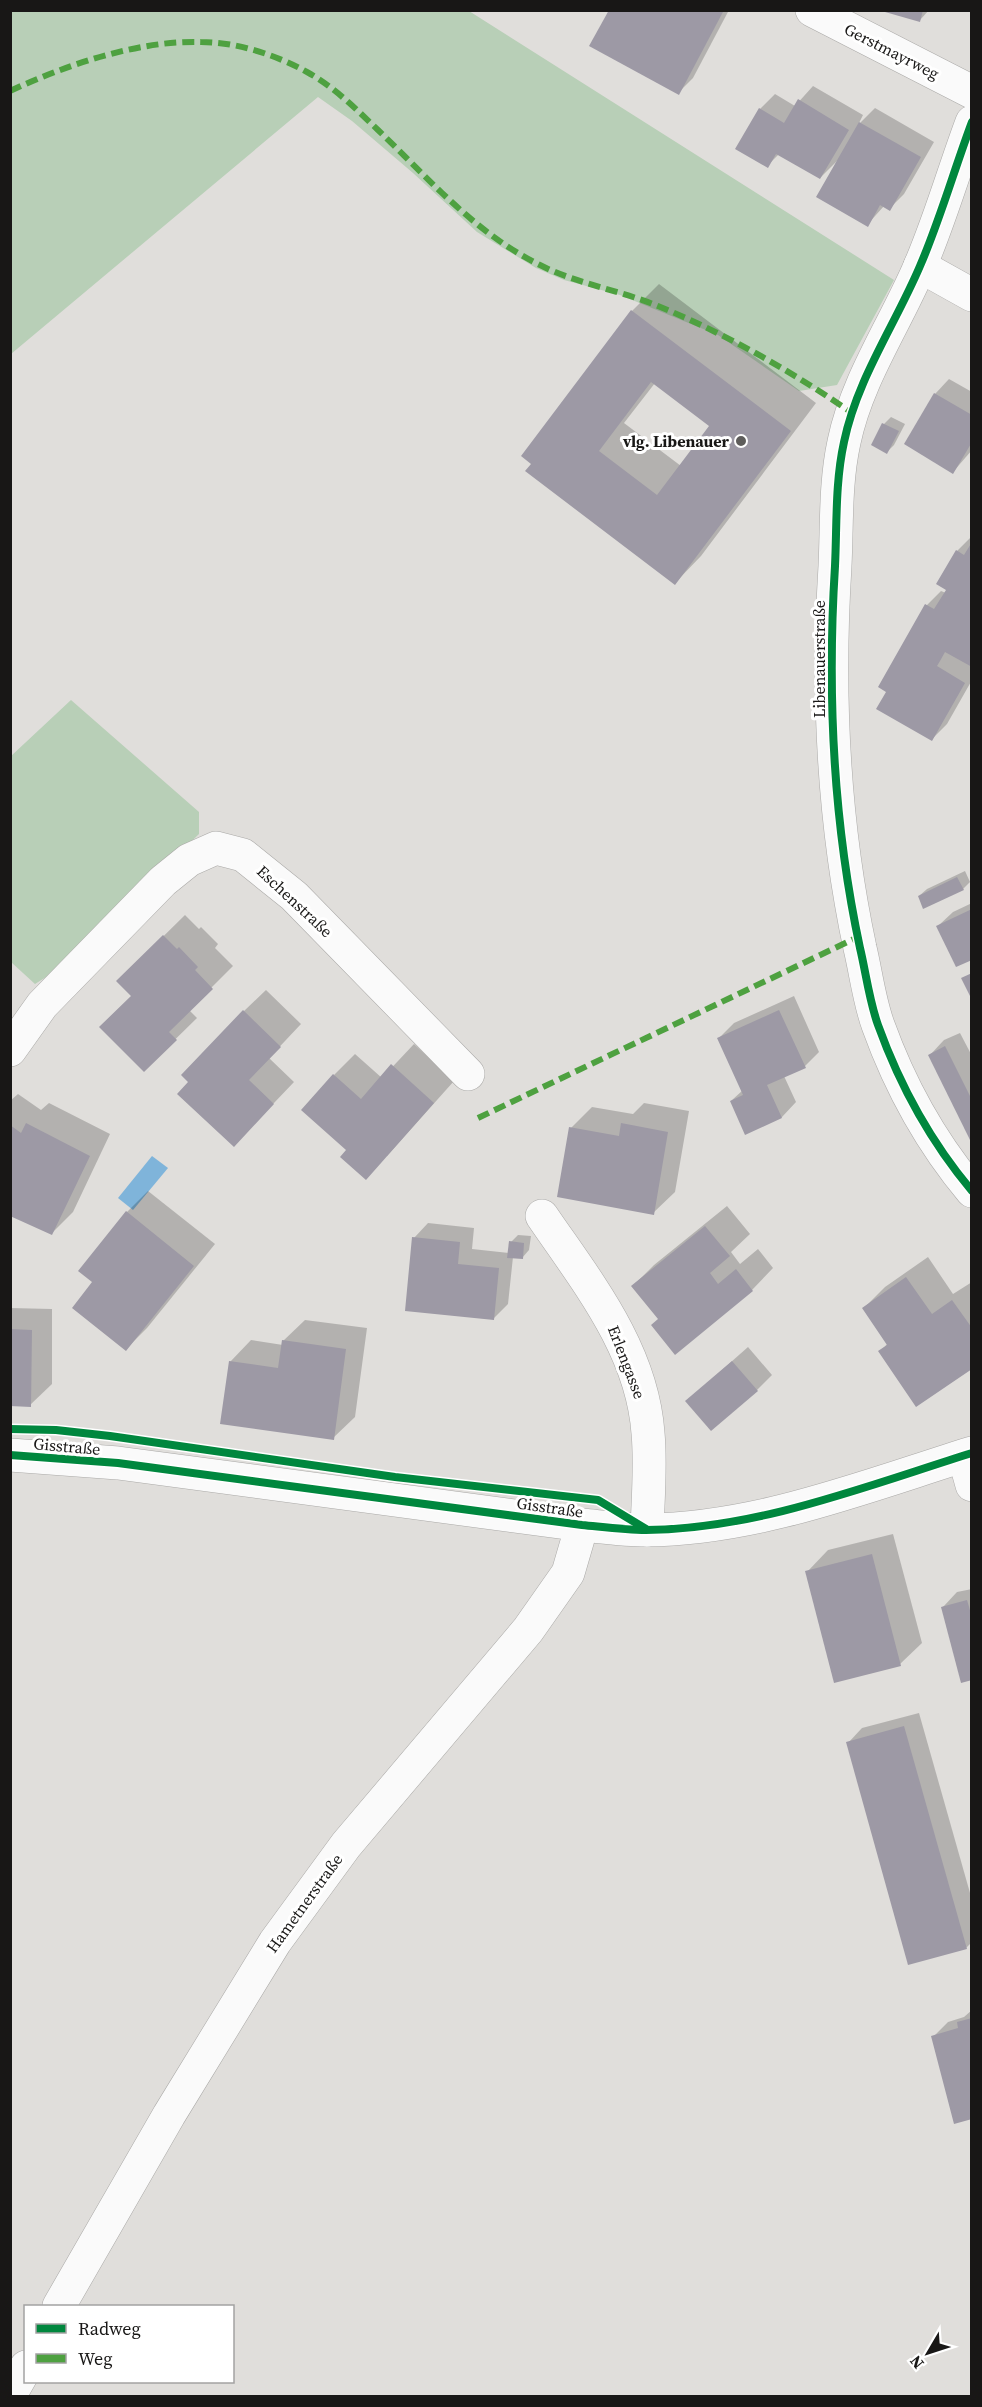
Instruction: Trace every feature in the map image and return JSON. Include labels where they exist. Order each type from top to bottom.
[{"type":"street","name":"Gerstmayrweg","points":[[812,10],[972,92]]},
{"type":"street","name":"Libenauerstraße","points":[[972,122],[920,266],[874,359],[852,413],[844,441],[837,505],[831,634],[831,701],[841,840],[851,903],[877,1021],[900,1078],[922,1122],[972,1191]]},
{"type":"street","points":[[920,266],[972,295]]},
{"type":"street","name":"Eschenstraße","points":[[10,1050],[42,1005],[163,881],[189,860],[216,848],[243,855],[294,896],[468,1074]]},
{"type":"street","name":"Erlengasse","points":[[542,1216],[608,1314],[635,1375],[644,1402],[648,1432],[647,1530]]},
{"type":"street","name":"Gisstraße","points":[[10,1455],[118,1463],[582,1525],[647,1530],[719,1523],[783,1510],[969,1465]]},
{"type":"street","name":"Hametnerstraße","points":[[60,2305],[174,2106],[275,1942],[346,1845],[491,1676],[535,1621],[568,1573],[582,1525]]},
{"type":"street","points":[[10,2396],[24,2371]]},
{"type":"green space","points":[[11,11],[469,11],[894,280],[837,385],[799,391],[718,335],[620,295],[564,280],[536,268],[477,232],[352,121],[318,97],[11,354]]},
{"type":"green space","points":[[71,700],[199,812],[199,834],[121,909],[76,958],[35,984],[11,962],[10,757]]},
{"type":"water","points":[[152,1156],[168,1168],[133,1210],[118,1198]]},
{"type":"building","points":[[609,10],[724,10],[679,95],[589,46]]},
{"type":"building","points":[[878,10],[923,10],[920,22]]},
{"type":"building","points":[[798,99],[849,130],[820,179],[776,154],[768,168],[735,149],[759,108],[784,123]]},
{"type":"building","points":[[859,122],[921,157],[890,211],[880,205],[868,227],[816,197]]},
{"type":"building","name":"vlg. Libenauer","points":[[631,310],[791,431],[675,585],[525,471],[531,464],[521,456]],"holes":[[[651,382],[709,426],[657,495],[599,451]]]},
{"type":"building","points":[[934,393],[972,415],[972,442],[953,474],[904,444]]},
{"type":"building","points":[[882,423],[899,431],[887,454],[871,445]]},
{"type":"building","points":[[972,542],[972,667],[945,652],[937,666],[965,683],[932,741],[876,709],[886,692],[878,687],[925,604],[934,609],[946,590],[936,584],[956,550],[964,555]]},
{"type":"building","points":[[957,877],[964,890],[923,909],[918,896]]},
{"type":"building","points":[[972,909],[972,960],[956,967],[936,926]]},
{"type":"building","points":[[163,935],[177,949],[179,947],[198,967],[195,970],[213,989],[169,1032],[177,1040],[144,1072],[99,1027],[131,996],[116,981]]},
{"type":"building","points":[[972,973],[972,1000],[961,978]]},
{"type":"building","points":[[243,1010],[281,1047],[249,1080],[274,1104],[234,1147],[177,1094],[188,1082],[181,1075]]},
{"type":"building","points":[[779,1010],[806,1068],[767,1085],[782,1118],[745,1135],[730,1101],[743,1095],[717,1038]]},
{"type":"building","points":[[945,1046],[972,1100],[972,1144],[928,1055]]},
{"type":"building","points":[[391,1064],[434,1103],[366,1180],[340,1157],[346,1150],[301,1110],[333,1074],[361,1099]]},
{"type":"building","points":[[26,1123],[90,1156],[52,1235],[10,1216],[10,1125],[21,1133]]},
{"type":"building","points":[[621,1123],[668,1132],[654,1215],[557,1197],[569,1127],[619,1136]]},
{"type":"building","points":[[126,1211],[194,1266],[126,1351],[72,1308],[92,1282],[78,1271]]},
{"type":"building","points":[[705,1226],[730,1256],[710,1273],[718,1284],[736,1269],[753,1291],[675,1355],[651,1325],[658,1319],[631,1286]]},
{"type":"building","points":[[412,1237],[460,1242],[458,1264],[499,1268],[494,1320],[405,1311]]},
{"type":"building","points":[[509,1241],[524,1243],[523,1259],[507,1258]]},
{"type":"building","points":[[906,1277],[932,1314],[952,1300],[972,1328],[972,1369],[916,1407],[878,1351],[887,1345],[862,1308]]},
{"type":"building","points":[[10,1329],[32,1330],[31,1407],[10,1406]]},
{"type":"building","points":[[282,1340],[346,1349],[334,1440],[220,1424],[229,1361],[278,1368]]},
{"type":"building","points":[[732,1361],[758,1391],[711,1431],[685,1401]]},
{"type":"building","points":[[872,1554],[901,1666],[834,1683],[805,1571]]},
{"type":"building","points":[[967,1600],[972,1617],[972,1680],[961,1683],[941,1607]]},
{"type":"building","points":[[904,1726],[967,1949],[908,1965],[846,1742]]},
{"type":"building","points":[[972,2018],[972,2119],[954,2124],[931,2036],[958,2028],[957,2022]]},
{"type":"marked path","points":[[10,91],[55,72],[103,56],[153,45],[177,42],[228,44],[269,55],[307,72],[335,91],[454,204],[495,238],[517,252],[554,272],[643,300],[708,328],[782,368],[852,413]]},
{"type":"marked path","points":[[478,1118],[858,937]]},
{"type":"cycle path","points":[[972,122],[927,249],[867,374],[844,442],[838,488],[832,662],[832,710],[838,806],[851,901],[872,1006],[906,1091],[943,1153],[972,1191]]},
{"type":"cycle path","points":[[10,1429],[56,1430],[110,1436],[395,1477],[598,1500],[646,1529]]},
{"type":"cycle path","points":[[10,1455],[118,1463],[582,1525],[646,1530],[688,1528],[770,1514],[852,1492],[972,1453]]},
{"type":"place","name":"vlg. Libenauer","points":[[741,441]]}]
